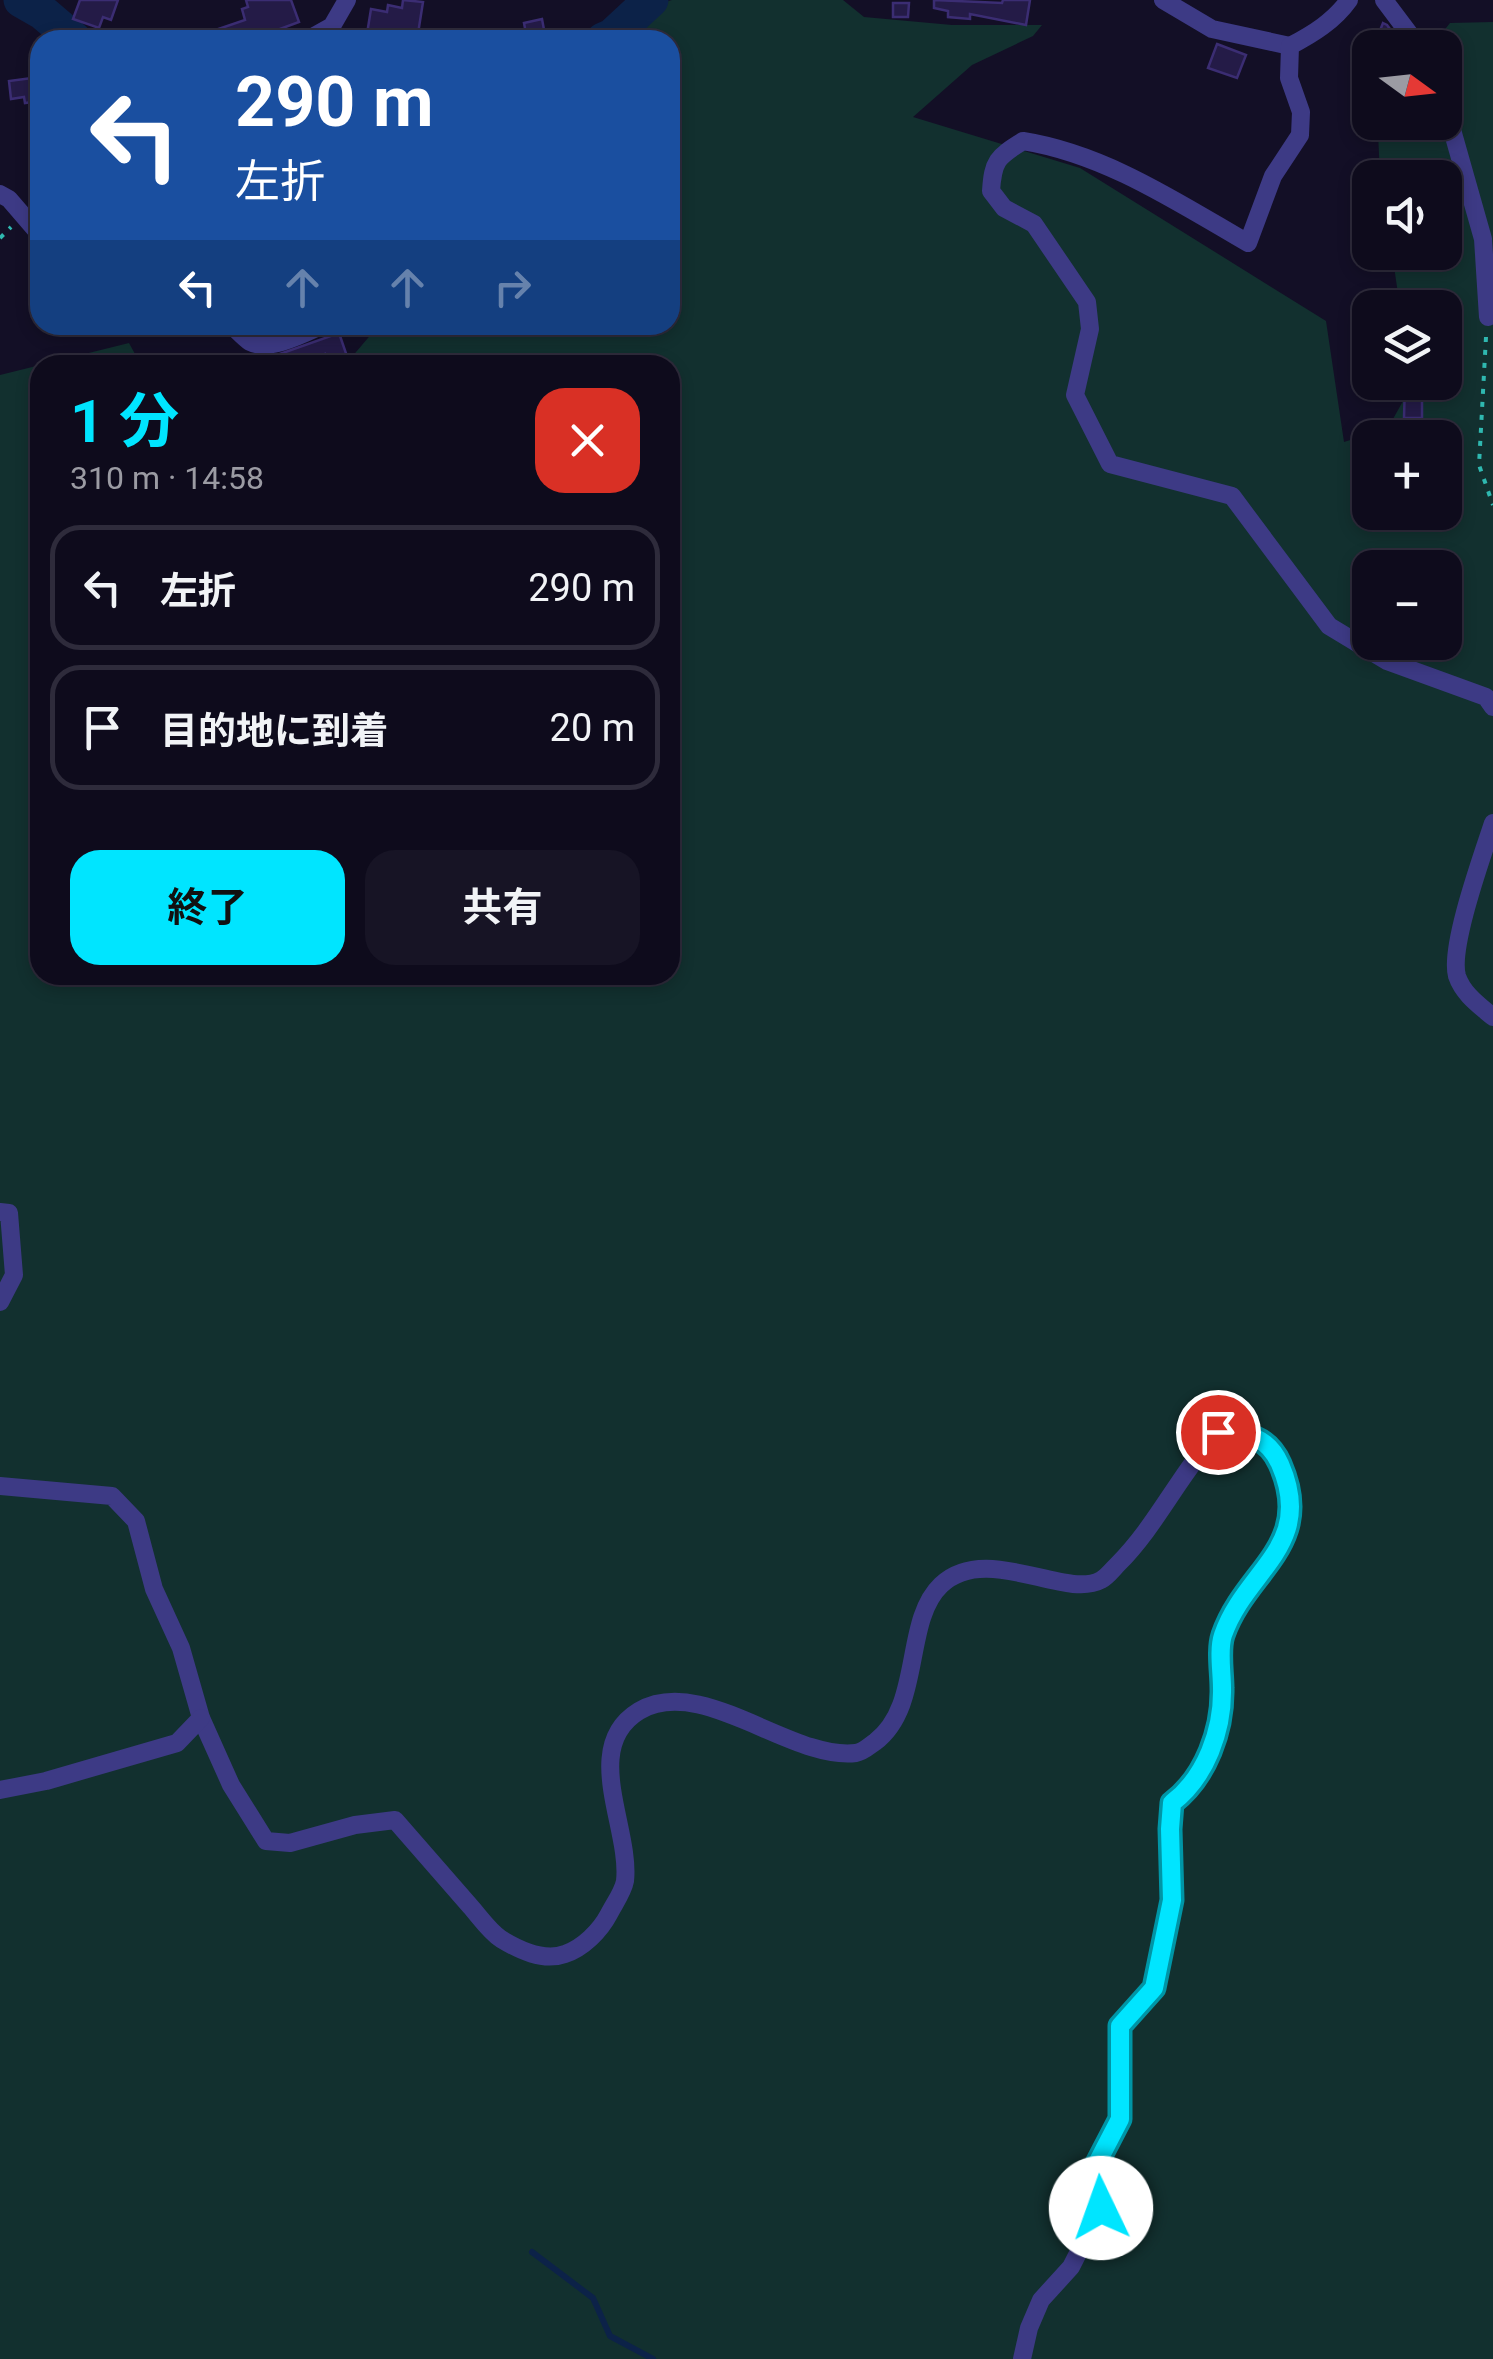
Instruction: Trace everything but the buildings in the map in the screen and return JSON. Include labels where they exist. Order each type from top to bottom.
[{"type":"street","points":[[325,30],[332,26],[347,0]]},
{"type":"street","points":[[1163,0],[1212,29],[1290,46],[1315,33],[1350,0]]},
{"type":"street","points":[[1384,0],[1406,30]]},
{"type":"street","points":[[1290,46],[1289,78],[1301,112],[1300,135],[1272,176],[1248,243],[1138,180],[1050,146],[1022,141],[1000,156],[992,173],[991,192],[1004,208],[1034,224],[1087,302],[1090,329],[1075,395],[1110,464],[1232,496],[1329,626],[1387,661],[1486,698],[1493,707]]},
{"type":"street","points":[[1455,140],[1482,239],[1488,318]]},
{"type":"street","points":[[0,194],[30,223]]},
{"type":"street","points":[[244,335],[254,343],[297,335]]},
{"type":"street","points":[[1493,823],[1457,946],[1456,974],[1467,994],[1493,1017]]},
{"type":"street","points":[[0,1212],[9,1214],[14,1275],[0,1302]]},
{"type":"street","points":[[0,1486],[112,1496],[136,1521],[154,1589],[182,1648],[201,1718],[230,1785],[266,1842],[290,1842],[355,1825],[395,1820],[498,1937],[538,1956],[564,1954],[602,1926],[625,1884],[624,1839],[611,1784],[611,1757],[614,1737],[624,1722],[642,1709],[665,1703],[706,1706],[829,1752],[860,1753],[885,1734],[900,1709],[924,1617],[934,1592],[948,1578],[970,1570],[1001,1569],[1076,1583],[1100,1581],[1135,1548],[1196,1456],[1218,1432],[1245,1432],[1272,1447],[1287,1481],[1290,1519],[1277,1554],[1240,1600],[1221,1638],[1222,1707],[1210,1752],[1186,1792],[1172,1803],[1172,1900],[1154,1988],[1120,2026],[1120,2119],[1093,2171],[1101,2208],[1071,2267],[1041,2300],[1022,2359]]},
{"type":"street","points":[[0,1790],[46,1781],[178,1742],[201,1718]]},
{"type":"path","points":[[1488,318],[1478,466],[1493,505]]},
{"type":"green space","points":[[672,0],[843,0],[864,17],[952,25],[1042,25],[1033,36],[972,65],[913,117],[1080,168],[1326,321],[1344,442],[1352,439],[1352,530],[1462,530],[1462,420],[1392,420],[1404,400],[1462,400],[1462,290],[1397,290],[1395,270],[1462,270],[1462,160],[1379,160],[1378,140],[1462,140],[1462,30],[1444,30],[1450,23],[1493,22],[1493,2359],[0,2359],[0,375],[30,368],[30,985],[680,985],[680,355],[354,355],[370,335],[680,335],[680,30],[595,30],[622,14]]},
{"type":"green space","points":[[129,343],[136,355],[80,355]]},
{"type":"waterway","points":[[21,0],[63,30]]},
{"type":"waterway","points":[[618,30],[651,0]]},
{"type":"waterway","points":[[252,335],[258,355]]},
{"type":"waterway","points":[[532,2252],[593,2298],[610,2336],[653,2359]]},
{"type":"route","points":[[1101,2208],[1093,2171],[1120,2119],[1120,2026],[1154,1988],[1164,1948],[1172,1900],[1172,1803],[1186,1792],[1210,1752],[1222,1707],[1221,1638],[1240,1600],[1277,1554],[1290,1519],[1287,1481],[1272,1447],[1245,1432],[1218,1432]]}]
